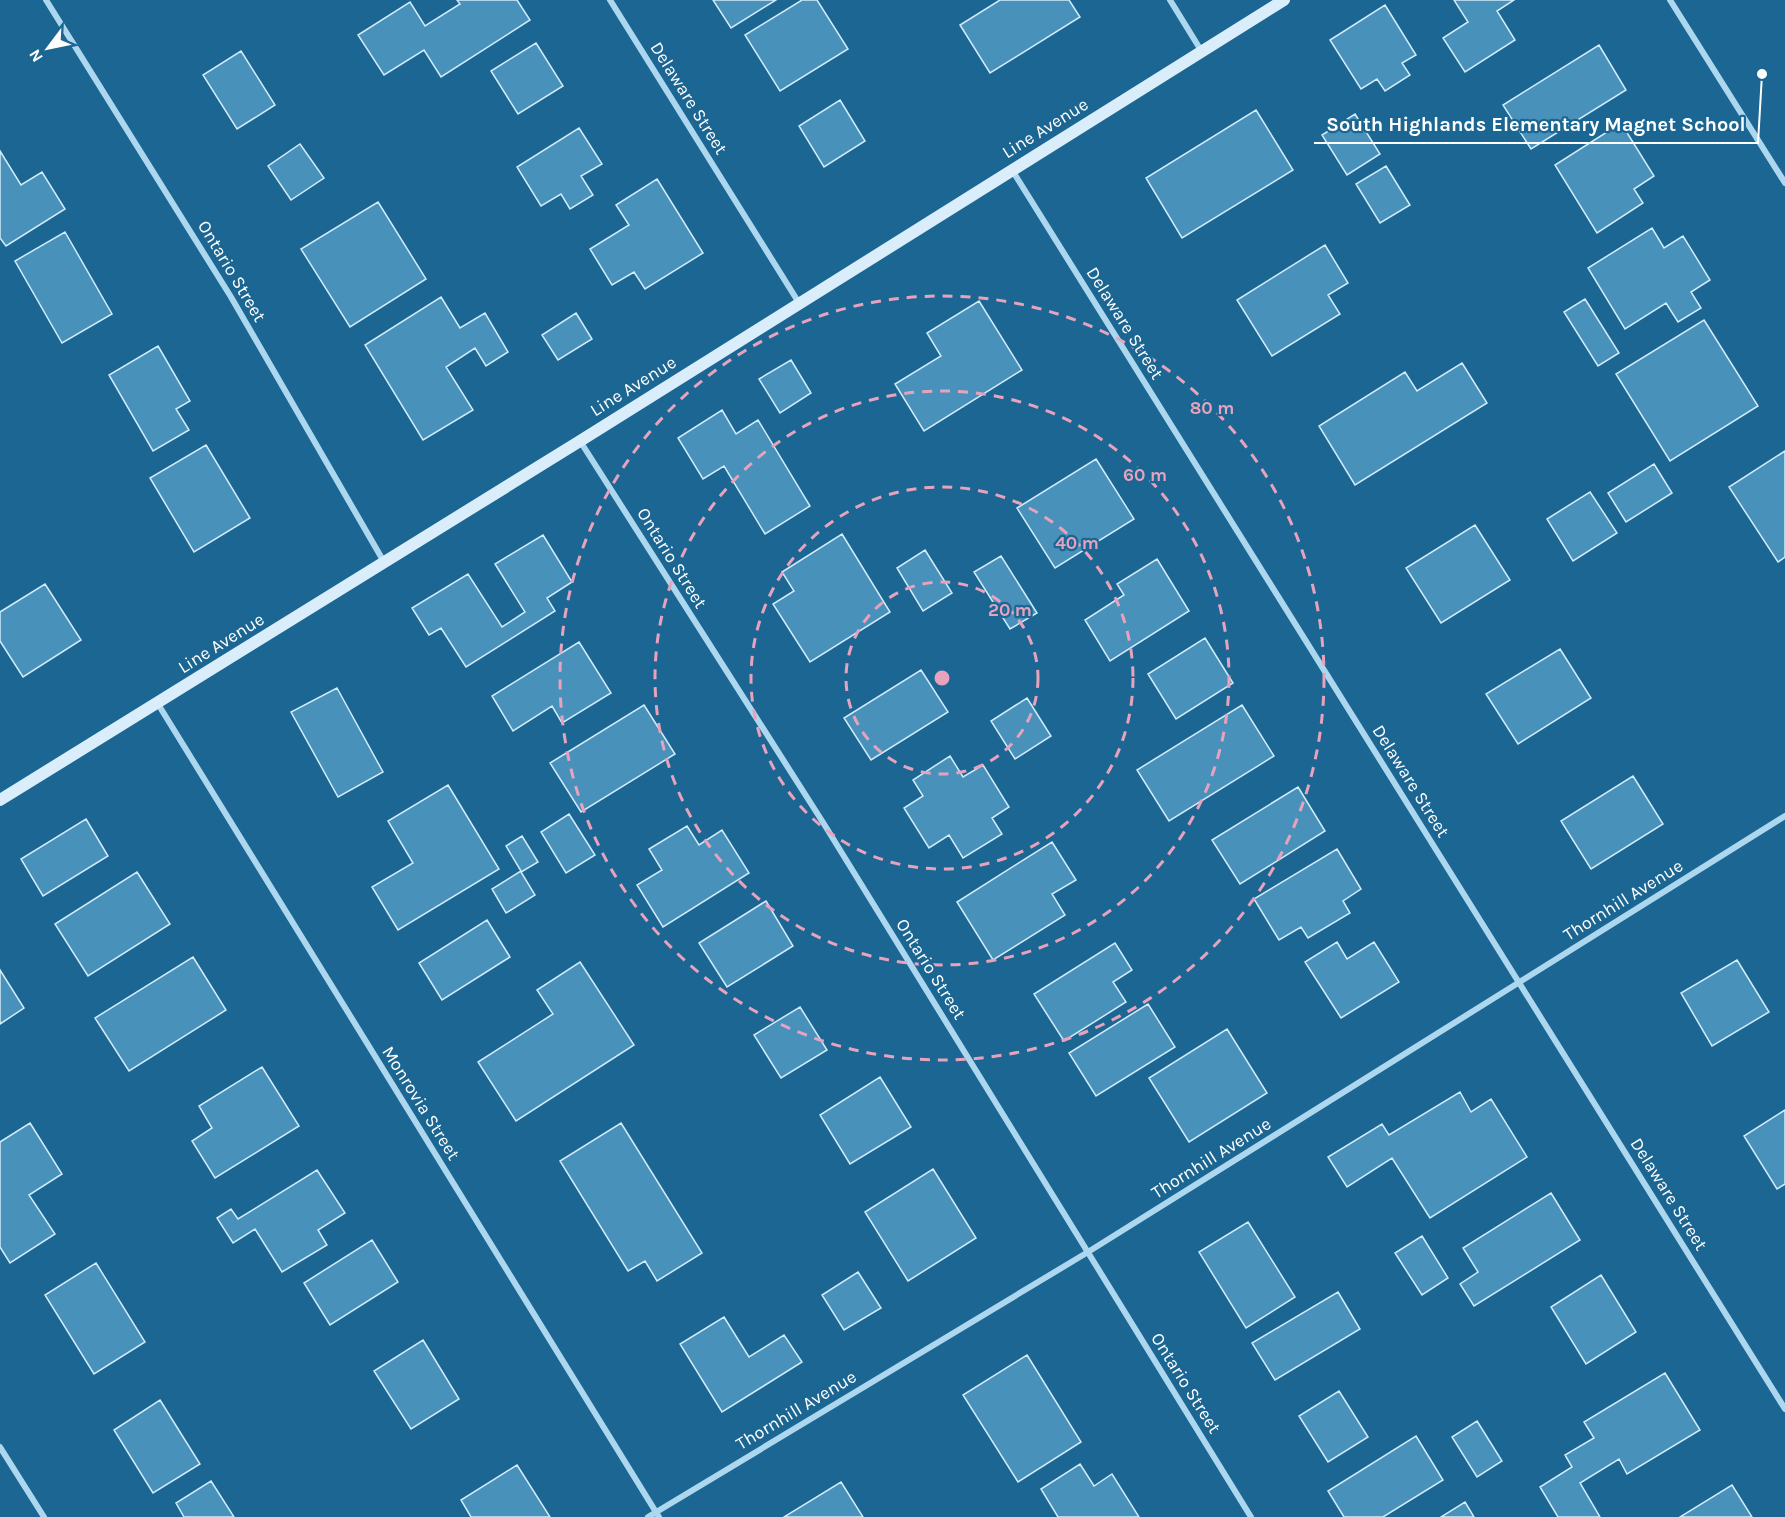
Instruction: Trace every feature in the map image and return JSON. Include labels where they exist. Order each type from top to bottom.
[{"type":"main road","name":"Line Avenue","points":[[0,800],[158,704],[1284,0]]},
{"type":"street","name":"Ontario Street","points":[[46,0],[231,297],[384,562]]},
{"type":"street","name":"Delaware Street","points":[[610,0],[799,303]]},
{"type":"street","points":[[1170,0],[1202,52]]},
{"type":"street","points":[[1670,0],[1785,183]]},
{"type":"street","name":"Delaware Street","points":[[1011,170],[1785,1410]]},
{"type":"street","name":"Ontario Street","points":[[580,441],[824,824],[1251,1517]]},
{"type":"street","name":"Monrovia Street","points":[[158,704],[658,1514]]},
{"type":"street","name":"Thornhill Avenue","points":[[648,1517],[658,1514],[1088,1252],[1785,816]]},
{"type":"street","points":[[0,1447],[44,1517]]},
{"type":"building","points":[[457,0],[517,0],[530,20],[441,77],[424,50],[384,75],[358,35],[410,2],[425,26],[460,4]]},
{"type":"building","points":[[713,0],[776,0],[731,28]]},
{"type":"building","points":[[802,0],[817,0],[848,49],[780,91],[745,35]]},
{"type":"building","points":[[1000,0],[1069,0],[1080,17],[990,73],[960,25]]},
{"type":"building","points":[[1454,0],[1514,0],[1497,11],[1515,40],[1465,72],[1443,38],[1468,22]]},
{"type":"building","points":[[1385,5],[1416,55],[1402,63],[1410,75],[1385,91],[1377,79],[1361,89],[1330,40]]},
{"type":"building","points":[[536,43],[563,86],[518,114],[491,71]]},
{"type":"building","points":[[1599,45],[1626,90],[1531,149],[1503,105]]},
{"type":"building","points":[[241,51],[275,105],[237,129],[203,75]]},
{"type":"building","points":[[840,100],[865,141],[824,167],[799,126]]},
{"type":"building","points":[[1256,110],[1293,170],[1182,238],[1146,178]]},
{"type":"building","points":[[1355,114],[1380,154],[1347,175],[1322,135]]},
{"type":"building","points":[[1621,123],[1654,176],[1634,189],[1643,203],[1597,233],[1555,165]]},
{"type":"building","points":[[579,128],[602,164],[581,176],[593,195],[570,209],[561,194],[541,206],[517,167]]},
{"type":"building","points":[[300,144],[324,178],[291,200],[268,166]]},
{"type":"building","points":[[0,151],[21,185],[42,172],[65,209],[6,246],[0,238]]},
{"type":"building","points":[[1386,166],[1410,205],[1380,223],[1356,184]]},
{"type":"building","points":[[657,179],[703,253],[645,289],[634,272],[612,285],[590,249],[629,225],[616,205]]},
{"type":"building","points":[[378,202],[426,279],[350,327],[301,249]]},
{"type":"building","points":[[1652,228],[1664,248],[1683,236],[1710,280],[1691,292],[1701,308],[1678,322],[1666,303],[1625,329],[1588,268]]},
{"type":"building","points":[[65,232],[112,314],[62,343],[15,261]]},
{"type":"building","points":[[1325,245],[1348,283],[1328,295],[1340,314],[1272,356],[1237,300]]},
{"type":"building","points":[[441,297],[460,328],[485,313],[508,352],[486,366],[475,348],[446,367],[473,410],[423,440],[365,345]]},
{"type":"building","points":[[1585,299],[1619,353],[1598,366],[1564,312]]},
{"type":"building","points":[[979,301],[1022,370],[924,431],[895,384],[941,356],[927,333]]},
{"type":"building","points":[[576,313],[592,339],[558,360],[542,335]]},
{"type":"building","points":[[1704,320],[1758,406],[1670,461],[1616,374]]},
{"type":"building","points":[[158,346],[190,401],[176,409],[189,430],[153,451],[109,375]]},
{"type":"building","points":[[791,360],[811,393],[780,413],[759,379]]},
{"type":"building","points":[[1462,363],[1487,403],[1355,485],[1319,426],[1405,372],[1417,391]]},
{"type":"building","points":[[722,410],[736,434],[758,420],[810,506],[765,534],[724,466],[703,479],[678,438]]},
{"type":"building","points":[[206,445],[250,518],[194,552],[150,478]]},
{"type":"building","points":[[1785,451],[1785,557],[1778,562],[1729,487]]},
{"type":"building","points":[[1096,459],[1134,519],[1055,568],[1017,508]]},
{"type":"building","points":[[1654,464],[1672,493],[1626,522],[1608,493]]},
{"type":"building","points":[[1590,492],[1617,533],[1573,561],[1547,519]]},
{"type":"building","points":[[1475,525],[1510,580],[1441,623],[1406,568]]},
{"type":"building","points":[[842,534],[890,612],[810,662],[773,604],[794,591],[782,572]]},
{"type":"building","points":[[543,535],[572,582],[547,598],[555,611],[466,667],[441,628],[429,635],[412,608],[468,574],[502,627],[525,612],[495,564]]},
{"type":"building","points":[[925,550],[952,593],[923,611],[897,568]]},
{"type":"building","points":[[1001,556],[1037,613],[1010,629],[974,572]]},
{"type":"building","points":[[1157,559],[1189,611],[1110,661],[1085,620],[1124,595],[1117,584]]},
{"type":"building","points":[[45,584],[81,640],[23,677],[0,641],[0,612]]},
{"type":"building","points":[[1205,638],[1233,683],[1176,719],[1148,674]]},
{"type":"building","points":[[579,642],[611,693],[562,723],[552,706],[513,731],[492,696]]},
{"type":"building","points":[[1560,649],[1591,698],[1518,744],[1486,694]]},
{"type":"building","points":[[921,670],[948,712],[871,760],[844,718]]},
{"type":"building","points":[[337,688],[383,772],[338,797],[291,712]]},
{"type":"building","points":[[1027,698],[1051,736],[1015,759],[991,721]]},
{"type":"building","points":[[644,705],[675,754],[581,812],[550,763]]},
{"type":"building","points":[[1242,705],[1274,756],[1169,821],[1137,770]]},
{"type":"building","points":[[950,756],[963,777],[983,765],[1009,807],[992,818],[1002,834],[963,858],[949,835],[929,848],[904,808],[923,796],[913,780]]},
{"type":"building","points":[[1633,776],[1663,824],[1591,869],[1561,821]]},
{"type":"building","points":[[448,785],[499,869],[398,930],[372,887],[413,863],[388,821]]},
{"type":"building","points":[[1298,787],[1325,831],[1240,884],[1212,840]]},
{"type":"building","points":[[569,814],[595,855],[566,873],[541,832]]},
{"type":"building","points":[[86,819],[108,856],[43,896],[21,859]]},
{"type":"building","points":[[687,826],[699,845],[722,830],[749,873],[663,927],[637,885],[662,870],[649,849]]},
{"type":"building","points":[[522,836],[538,862],[521,872],[535,895],[506,913],[492,889],[521,871],[506,846]]},
{"type":"building","points":[[1052,842],[1076,880],[1052,894],[1065,915],[993,960],[957,902]]},
{"type":"building","points":[[1337,849],[1361,889],[1343,901],[1350,913],[1308,938],[1301,927],[1279,940],[1254,899]]},
{"type":"building","points":[[137,872],[170,924],[88,976],[55,924]]},
{"type":"building","points":[[766,901],[793,946],[727,987],[699,943]]},
{"type":"building","points":[[487,920],[510,957],[442,1000],[419,963]]},
{"type":"building","points":[[1337,942],[1347,959],[1374,942],[1399,982],[1341,1018],[1305,962]]},
{"type":"building","points":[[1115,943],[1132,970],[1113,982],[1126,1002],[1064,1041],[1034,994]]},
{"type":"building","points":[[193,957],[226,1010],[129,1071],[95,1018]]},
{"type":"building","points":[[1737,960],[1769,1012],[1712,1046],[1681,993]]},
{"type":"building","points":[[580,962],[634,1045],[516,1121],[478,1062],[553,1014],[537,990]]},
{"type":"building","points":[[0,970],[24,1008],[0,1024]]},
{"type":"building","points":[[1148,1004],[1175,1047],[1096,1096],[1069,1053]]},
{"type":"building","points":[[800,1007],[827,1050],[781,1078],[754,1035]]},
{"type":"building","points":[[1227,1029],[1267,1093],[1189,1142],[1149,1078]]},
{"type":"building","points":[[262,1067],[299,1126],[215,1178],[192,1141],[212,1128],[199,1106]]},
{"type":"building","points":[[880,1077],[911,1127],[850,1164],[820,1115]]},
{"type":"building","points":[[1460,1092],[1471,1112],[1491,1099],[1527,1157],[1430,1218],[1392,1158],[1347,1187],[1328,1157],[1382,1124],[1389,1135]]},
{"type":"building","points":[[1785,1110],[1785,1184],[1777,1189],[1744,1136]]},
{"type":"building","points":[[30,1123],[62,1174],[29,1195],[55,1234],[10,1263],[0,1247],[0,1142]]},
{"type":"building","points":[[621,1123],[702,1253],[657,1281],[645,1261],[628,1271],[560,1161]]},
{"type":"building","points":[[933,1169],[976,1238],[908,1281],[865,1212]]},
{"type":"building","points":[[317,1170],[345,1213],[318,1230],[327,1245],[282,1272],[255,1229],[233,1243],[217,1218],[231,1209],[238,1219]]},
{"type":"building","points":[[1551,1193],[1580,1240],[1474,1306],[1460,1284],[1478,1272],[1463,1248]]},
{"type":"building","points":[[1248,1222],[1295,1297],[1246,1328],[1199,1252]]},
{"type":"building","points":[[1422,1236],[1448,1278],[1422,1295],[1395,1253]]},
{"type":"building","points":[[372,1240],[398,1282],[330,1325],[304,1283]]},
{"type":"building","points":[[96,1263],[145,1342],[94,1374],[45,1295]]},
{"type":"building","points":[[858,1272],[881,1308],[844,1330],[822,1295]]},
{"type":"building","points":[[1601,1275],[1636,1332],[1586,1364],[1551,1307]]},
{"type":"building","points":[[1338,1292],[1360,1329],[1275,1380],[1252,1343]]},
{"type":"building","points":[[724,1317],[749,1357],[784,1335],[802,1362],[722,1412],[680,1344]]},
{"type":"building","points":[[423,1340],[459,1399],[411,1429],[374,1371]]},
{"type":"building","points":[[1027,1355],[1081,1442],[1018,1482],[963,1395]]},
{"type":"building","points":[[1665,1373],[1700,1430],[1627,1474],[1619,1459],[1580,1483],[1600,1517],[1558,1517],[1540,1487],[1572,1467],[1565,1455],[1594,1438],[1584,1422]]},
{"type":"building","points":[[1339,1391],[1368,1437],[1328,1462],[1299,1416]]},
{"type":"building","points":[[160,1400],[200,1464],[153,1493],[114,1430]]},
{"type":"building","points":[[1477,1421],[1502,1461],[1477,1477],[1452,1437]]},
{"type":"building","points":[[1416,1436],[1443,1480],[1383,1517],[1344,1517],[1328,1491]]},
{"type":"building","points":[[1080,1464],[1094,1486],[1112,1474],[1139,1517],[1058,1517],[1041,1489]]},
{"type":"building","points":[[517,1465],[550,1517],[471,1517],[461,1500]]},
{"type":"building","points":[[211,1481],[234,1517],[184,1517],[176,1503]]},
{"type":"building","points":[[841,1482],[863,1517],[784,1517]]},
{"type":"building","points":[[1732,1485],[1752,1517],[1680,1517]]},
{"type":"building","points":[[1465,1502],[1474,1517],[1441,1517]]},
{"type":"place","name":"South Highlands Elementary Magnet School","points":[[1762,74]]}]
